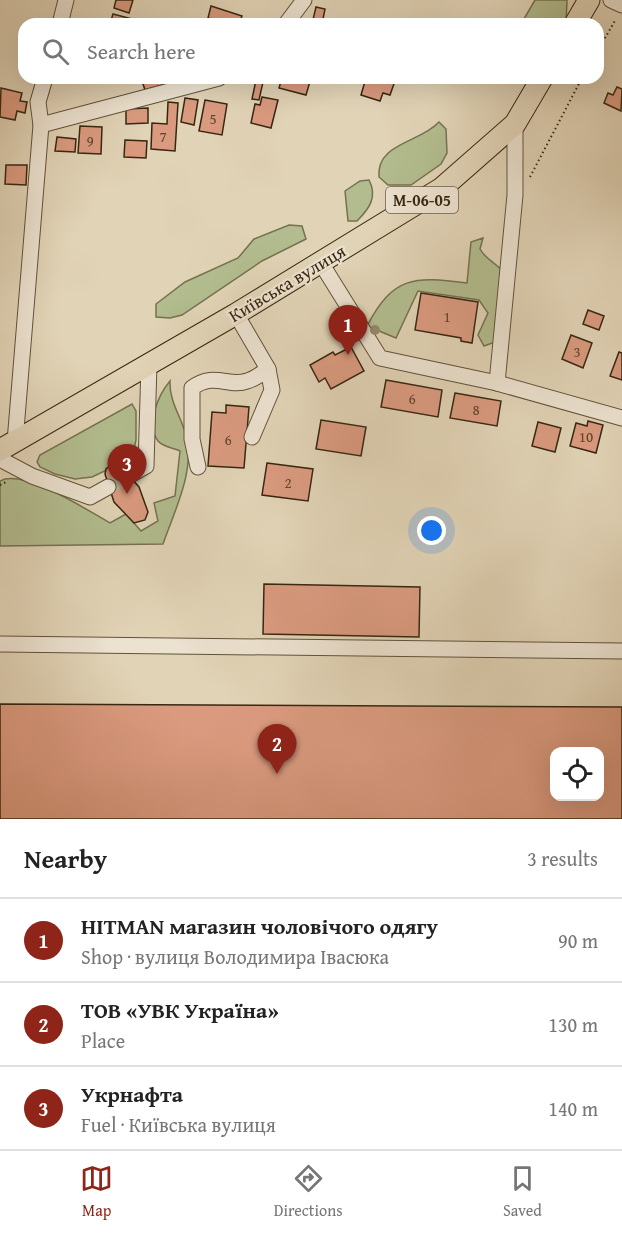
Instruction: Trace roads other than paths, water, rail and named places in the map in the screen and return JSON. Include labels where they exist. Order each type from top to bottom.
[{"type":"highway","points":[[578,18],[589,0]]},
{"type":"highway","name":"Київська вулиця","points":[[7,446],[236,314],[442,188],[515,124],[538,84]]},
{"type":"street","points":[[62,18],[66,0]]},
{"type":"street","points":[[290,18],[304,0]]},
{"type":"street","points":[[611,0],[619,12]]},
{"type":"street","points":[[7,446],[41,125],[38,102],[43,84]]},
{"type":"street","points":[[41,125],[196,84]]},
{"type":"street","points":[[497,383],[514,195],[515,124]]},
{"type":"street","points":[[321,263],[380,358],[497,383],[622,418]]},
{"type":"street","points":[[236,314],[268,369],[272,390],[252,437]]},
{"type":"street","points":[[129,475],[146,466],[149,364]]},
{"type":"street","points":[[198,466],[192,439],[192,388],[200,382],[212,380],[246,382],[268,369]]},
{"type":"street","points":[[0,459],[32,476],[90,497],[108,487]]},
{"type":"street","points":[[0,644],[622,651]]},
{"type":"tunnel","points":[[108,487],[130,475]]},
{"type":"place","name":"HITMAN магазин чоловічого одягу","points":[[348,355]]},
{"type":"place","name":"Укрнафта","points":[[127,494]]},
{"type":"place","name":"ТОВ «УВК Україна»","points":[[277,774]]}]
